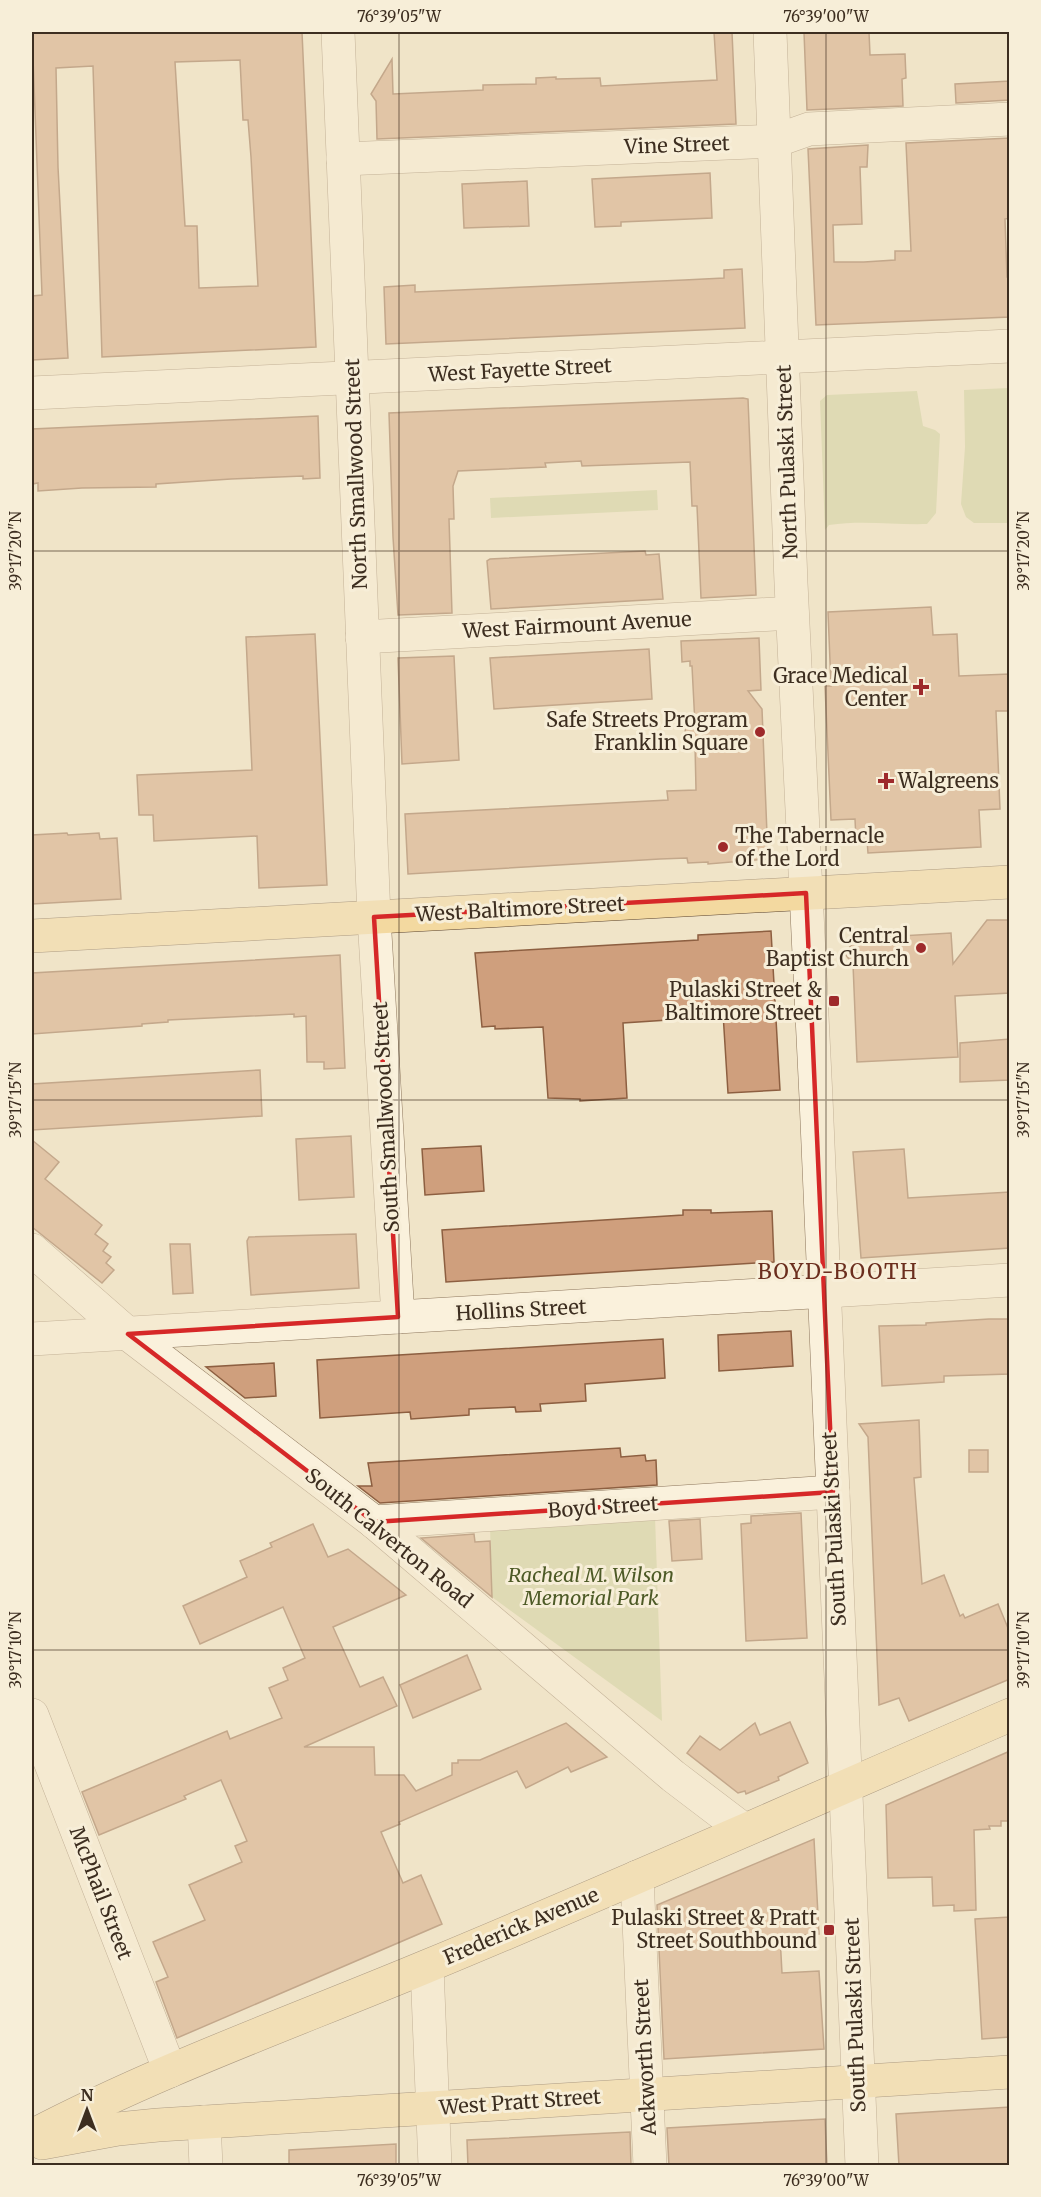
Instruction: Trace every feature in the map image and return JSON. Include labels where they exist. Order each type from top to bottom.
[{"type":"main road","name":"West Baltimore Street","points":[[32,936],[1010,882]]},
{"type":"main road","name":"Frederick Avenue","points":[[32,2136],[170,2071],[427,1967],[1010,1715]]},
{"type":"main road","name":"West Pratt Street","points":[[32,2145],[118,2129],[204,2122],[1010,2072]]},
{"type":"street","name":"North Smallwood Street","points":[[338,32],[374,917]]},
{"type":"street","name":"North Pulaski Street","points":[[771,32],[792,613],[806,893]]},
{"type":"street","name":"Vine Street","points":[[343,159],[775,141],[809,129],[1010,119]]},
{"type":"street","name":"West Fayette Street","points":[[32,393],[1010,346]]},
{"type":"street","name":"West Fairmount Avenue","points":[[362,637],[792,613]]},
{"type":"street","name":"South Pulaski Street","points":[[806,893],[862,2166]]},
{"type":"street","name":"South Smallwood Street","points":[[374,917],[398,1317]]},
{"type":"street","name":"South Calverton Road","points":[[32,1250],[128,1334],[374,1522],[672,1776],[744,1830]]},
{"type":"street","name":"Hollins Street","points":[[35,1340],[1010,1280]]},
{"type":"street","name":"Boyd Street","points":[[374,1522],[833,1492]]},
{"type":"street","name":"McPhail Street","points":[[32,1715],[170,2071]]},
{"type":"street","name":"Ackworth Street","points":[[637,1876],[650,2166]]},
{"type":"street","points":[[427,1967],[435,2166]]},
{"type":"street","points":[[204,2122],[206,2166]]},
{"type":"highlighted area","points":[[806,893],[833,1492],[374,1522],[128,1334],[398,1317],[374,917]]},
{"type":"green space","points":[[1010,388],[1009,660],[1009,523],[974,523],[966,517],[961,504],[965,447],[964,390]]},
{"type":"green space","points":[[917,391],[923,426],[940,434],[936,513],[927,524],[841,524],[829,525],[825,530],[820,401],[827,395]]},
{"type":"green space","points":[[657,490],[658,510],[491,518],[490,498]]},
{"type":"green space","name":"Racheal M. Wilson Memorial Park","points":[[655,1516],[662,1721],[492,1597],[490,1525]]},
{"type":"building","points":[[32,32],[302,32],[316,347],[102,357],[93,66],[56,68],[58,167],[68,358],[32,360],[32,296],[42,295]],"holes":[[[240,60],[243,120],[248,120],[258,286],[199,288],[197,226],[185,226],[175,62]]]},
{"type":"building","points":[[714,32],[732,32],[736,124],[377,139],[376,101],[371,94],[392,59],[393,94],[483,90],[483,85],[536,84],[536,78],[556,77],[556,79],[600,78],[601,86],[717,80]]},
{"type":"building","points":[[804,32],[869,32],[870,55],[905,54],[906,78],[902,79],[903,106],[807,110]]},
{"type":"building","points":[[1010,81],[1010,100],[956,103],[955,84]]},
{"type":"building","points":[[1010,138],[1010,218],[1005,219],[1007,277],[1010,277],[1010,317],[816,325],[808,149],[868,145],[867,167],[860,167],[862,224],[833,225],[834,262],[864,262],[895,260],[895,251],[911,251],[906,143]]},
{"type":"building","points":[[710,173],[712,218],[621,222],[621,226],[595,227],[592,179]]},
{"type":"building","points":[[527,181],[529,226],[464,228],[462,184]]},
{"type":"building","points":[[742,269],[745,328],[386,344],[384,287],[415,285],[415,292],[724,278],[724,270]]},
{"type":"building","points":[[748,399],[756,595],[701,598],[697,506],[692,506],[690,462],[582,466],[581,461],[545,463],[546,467],[458,471],[453,486],[454,519],[449,519],[452,613],[398,615],[389,413]]},
{"type":"building","points":[[318,416],[320,478],[303,479],[303,476],[231,479],[156,484],[156,487],[38,491],[38,483],[32,484],[32,429]]},
{"type":"building","points":[[645,551],[646,555],[659,554],[663,599],[491,609],[487,561],[490,559]]},
{"type":"building","points":[[931,607],[933,635],[957,634],[959,676],[1010,674],[1010,711],[996,711],[1000,809],[979,810],[981,847],[868,853],[867,840],[856,840],[855,819],[831,820],[825,686],[831,686],[828,612]]},
{"type":"building","points":[[315,634],[327,885],[259,888],[257,836],[154,841],[153,815],[139,815],[137,775],[252,770],[246,637]]},
{"type":"building","points":[[759,638],[761,690],[748,691],[762,709],[768,859],[708,864],[708,862],[688,863],[687,858],[660,859],[408,874],[405,814],[668,800],[667,791],[696,790],[695,745],[686,746],[685,726],[695,725],[692,666],[690,666],[690,661],[682,662],[681,641]]},
{"type":"building","points":[[649,649],[652,699],[494,709],[490,658]]},
{"type":"building","points":[[454,656],[459,760],[402,764],[398,658]]},
{"type":"building","points":[[67,833],[68,835],[99,833],[100,839],[117,838],[121,899],[32,904],[32,835]]},
{"type":"building","points":[[987,920],[1010,920],[1010,993],[955,996],[958,1057],[857,1062],[853,964],[844,953],[862,934],[866,938],[951,933],[953,964]]},
{"type":"building","points":[[771,931],[780,1090],[728,1093],[723,1013],[668,1016],[668,1020],[623,1023],[627,1098],[580,1101],[580,1099],[548,1098],[543,1027],[495,1029],[495,1026],[482,1027],[475,953],[698,940],[698,935]]},
{"type":"building","points":[[340,955],[345,1068],[324,1069],[324,1062],[307,1062],[306,1016],[294,1017],[294,1014],[168,1020],[168,1022],[142,1024],[142,1026],[32,1034],[32,973]]},
{"type":"building","points":[[1010,1039],[1010,1080],[960,1082],[960,1043]]},
{"type":"building","points":[[260,1070],[262,1116],[32,1130],[32,1084]]},
{"type":"building","points":[[351,1136],[354,1197],[299,1200],[296,1139]]},
{"type":"building","points":[[32,1140],[59,1162],[45,1179],[102,1225],[95,1234],[108,1244],[103,1251],[111,1257],[106,1263],[114,1270],[102,1283],[32,1227]]},
{"type":"building","points":[[481,1146],[484,1191],[425,1195],[422,1149]]},
{"type":"building","points":[[904,1149],[908,1198],[1010,1192],[1010,1248],[861,1258],[853,1152]]},
{"type":"building","points":[[683,1210],[711,1210],[711,1213],[772,1211],[774,1262],[446,1282],[442,1230],[683,1215]]},
{"type":"building","points":[[356,1234],[359,1288],[251,1295],[247,1241],[249,1237]]},
{"type":"building","points":[[170,1244],[190,1244],[193,1293],[173,1294]]},
{"type":"building","points":[[1010,1319],[1010,1374],[944,1376],[944,1382],[882,1386],[879,1326],[926,1325],[926,1323]]},
{"type":"building","points":[[791,1331],[793,1366],[719,1371],[718,1335]]},
{"type":"building","points":[[663,1339],[665,1378],[585,1384],[586,1401],[540,1404],[541,1411],[516,1412],[515,1407],[469,1409],[469,1415],[411,1419],[410,1412],[320,1418],[317,1360]]},
{"type":"building","points":[[274,1363],[276,1396],[245,1398],[206,1367]]},
{"type":"building","points":[[919,1420],[921,1477],[914,1478],[922,1584],[944,1575],[960,1616],[963,1614],[965,1618],[998,1604],[1010,1633],[1010,1679],[909,1721],[899,1698],[879,1705],[868,1437],[859,1424]]},
{"type":"building","points":[[620,1448],[621,1457],[645,1455],[646,1461],[656,1460],[657,1485],[380,1503],[358,1486],[372,1486],[368,1463]]},
{"type":"building","points":[[969,1450],[988,1450],[988,1472],[969,1472]]},
{"type":"building","points":[[801,1513],[807,1638],[746,1641],[741,1524],[751,1523],[751,1516]]},
{"type":"building","points":[[700,1519],[702,1559],[672,1561],[669,1521]]},
{"type":"building","points":[[313,1524],[328,1557],[348,1549],[406,1595],[333,1627],[360,1687],[383,1677],[397,1706],[304,1747],[374,1747],[375,1775],[404,1775],[416,1791],[452,1775],[452,1763],[458,1763],[458,1760],[480,1760],[566,1723],[607,1757],[571,1772],[568,1767],[526,1788],[517,1771],[381,1832],[403,1883],[421,1875],[442,1924],[177,2038],[156,1982],[168,1977],[153,1942],[205,1920],[189,1885],[242,1862],[235,1846],[247,1841],[221,1780],[184,1796],[186,1799],[99,1835],[82,1792],[227,1731],[230,1739],[282,1718],[269,1688],[288,1680],[283,1668],[305,1658],[283,1607],[200,1644],[183,1606],[247,1577],[240,1561],[272,1547],[270,1543]]},
{"type":"building","points":[[474,1534],[475,1542],[490,1541],[492,1597],[421,1538]]},
{"type":"building","points":[[467,1655],[481,1689],[413,1718],[400,1685]]},
{"type":"building","points":[[790,1722],[808,1763],[778,1777],[779,1780],[746,1794],[745,1791],[738,1793],[687,1753],[700,1736],[720,1750],[755,1723],[760,1735]]},
{"type":"building","points":[[1010,1751],[1010,1821],[1001,1821],[1001,1826],[989,1826],[990,1829],[974,1830],[976,1910],[954,1911],[954,1905],[933,1906],[932,1877],[888,1878],[886,1805]]},
{"type":"building","points":[[814,1839],[819,1934],[780,1936],[782,1973],[819,1971],[824,2049],[664,2059],[657,1905]]},
{"type":"building","points":[[1010,1917],[1010,2037],[982,2039],[975,1919]]},
{"type":"building","points":[[1010,2107],[1010,2166],[899,2166],[896,2114]]},
{"type":"building","points":[[825,2119],[827,2166],[669,2166],[667,2128]]},
{"type":"building","points":[[630,2132],[631,2166],[468,2166],[467,2140]]},
{"type":"building","points":[[396,2144],[396,2166],[289,2166],[289,2150]]},
{"type":"place","name":"Grace Medical Center","points":[[921,687]]},
{"type":"place","name":"Safe Streets Program Franklin Square","points":[[760,732]]},
{"type":"place","name":"Walgreens","points":[[886,781]]},
{"type":"place","name":"The Tabernacle of the Lord","points":[[723,847]]},
{"type":"place","name":"Central Baptist Church","points":[[921,948]]},
{"type":"place","name":"Pulaski Street & Baltimore Street","points":[[834,1001]]},
{"type":"place","name":"Pulaski Street & Pratt Street Southbound","points":[[829,1930]]},
{"type":"district","name":"BOYD-BOOTH","points":[[838,1272]]}]
